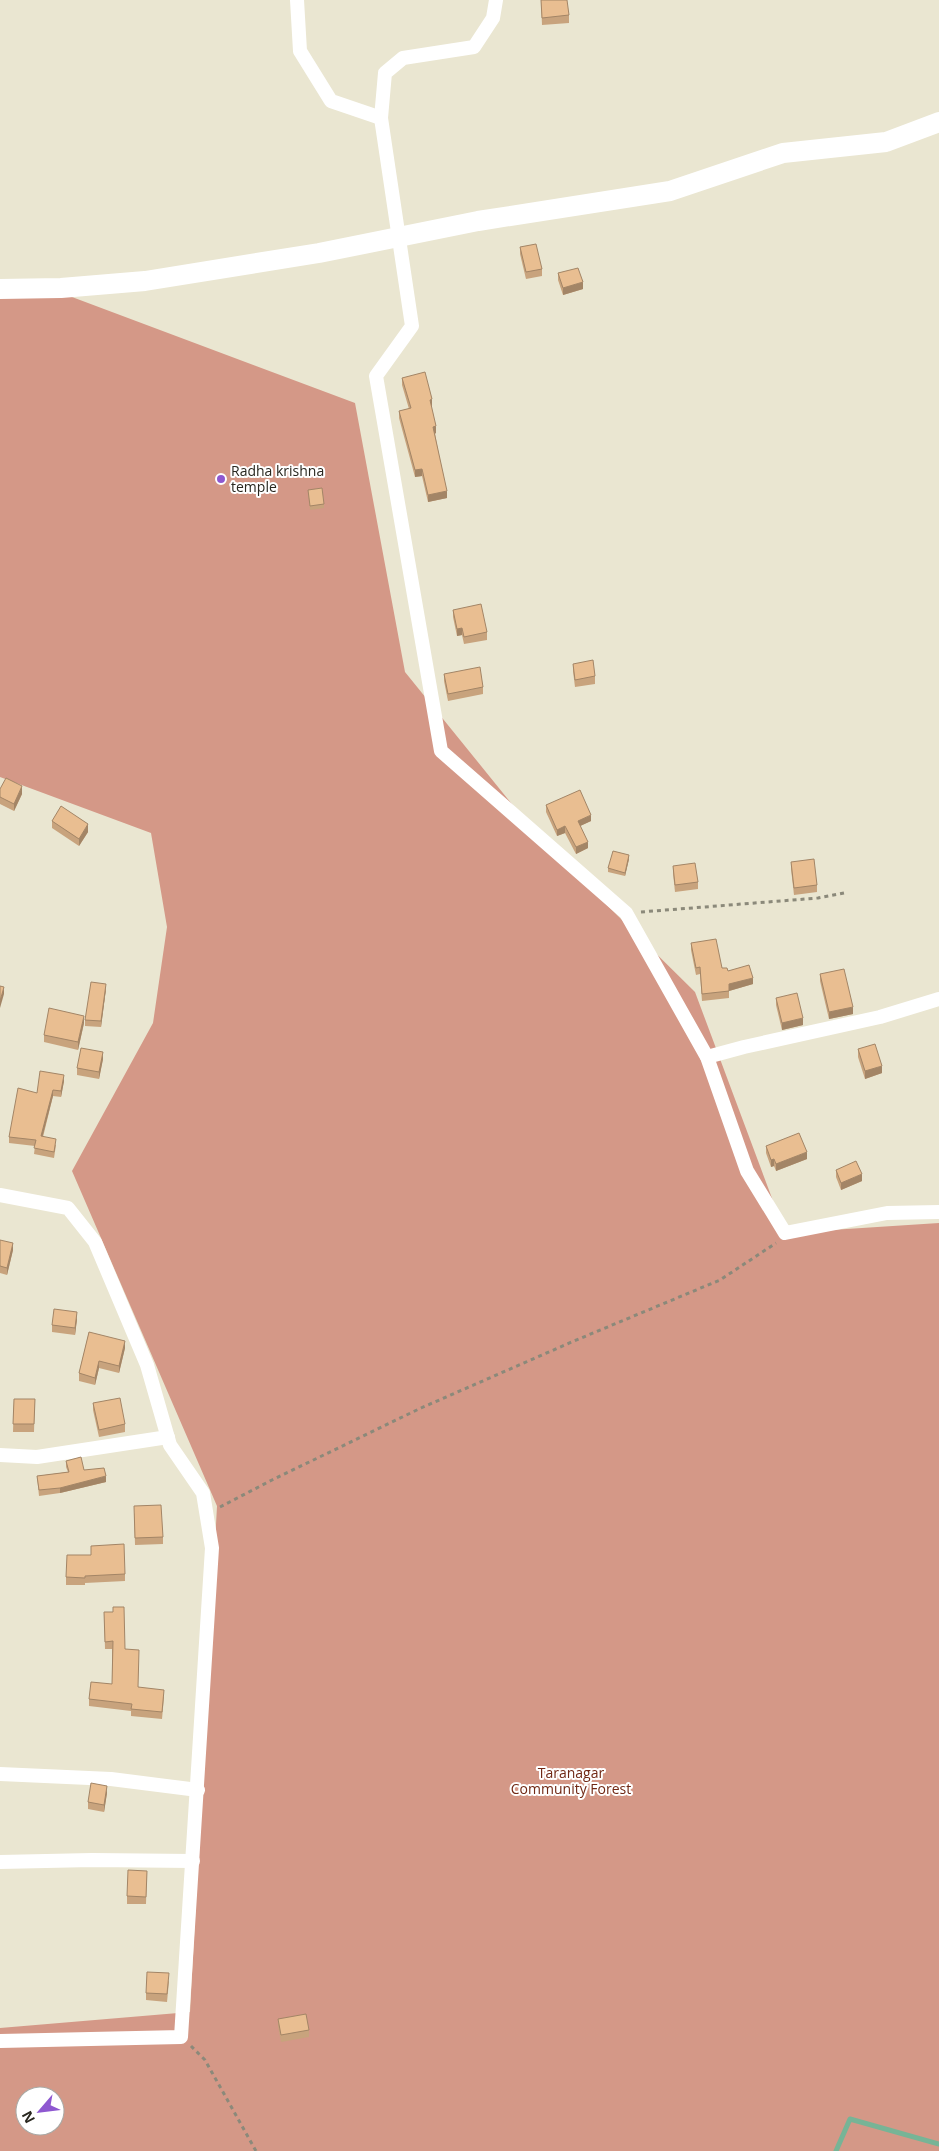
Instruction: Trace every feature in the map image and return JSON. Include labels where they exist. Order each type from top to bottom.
[{"type":"street","points":[[297,0],[300,51],[331,101],[381,118]]},
{"type":"street","points":[[496,0],[493,18],[474,47],[402,58],[385,73],[381,118],[397,237],[412,326],[376,376],[441,751],[626,914],[707,1057],[747,1171],[785,1233],[886,1213],[939,1212]]},
{"type":"street","points":[[0,289],[61,288],[145,281],[319,253],[478,221],[670,191],[783,153],[886,142],[939,122]]},
{"type":"street","points":[[707,1057],[880,1017],[939,999]]},
{"type":"street","points":[[0,1195],[68,1208],[95,1242],[148,1365],[170,1445],[203,1493],[212,1548],[181,2037],[0,2041]]},
{"type":"street","points":[[0,1454],[37,1457],[168,1437]]},
{"type":"street","points":[[0,1774],[111,1779],[198,1790]]},
{"type":"street","points":[[0,1862],[92,1860],[193,1861]]},
{"type":"path","points":[[626,914],[818,898],[844,893]]},
{"type":"path","points":[[206,1514],[421,1408],[720,1280],[773,1247],[785,1233]]},
{"type":"path","points":[[181,2037],[205,2060],[256,2151]]},
{"type":"green space","name":"Taranagar Community Forest","points":[[32,282],[355,403],[405,672],[541,840],[695,992],[785,1233],[939,1223],[939,2151],[0,2151],[0,2028],[190,2012],[217,1506],[72,1171],[153,1023],[167,927],[151,833],[0,777],[0,283]]},
{"type":"building","points":[[541,0],[567,0],[569,15],[542,18]]},
{"type":"building","points":[[536,244],[542,269],[526,272],[520,247]]},
{"type":"building","points":[[578,268],[583,282],[563,288],[558,273]]},
{"type":"building","points":[[425,372],[436,426],[433,427],[447,491],[428,495],[422,469],[415,470],[399,411],[411,408],[402,378]]},
{"type":"building","points":[[322,488],[324,504],[310,506],[308,490]]},
{"type":"building","points":[[481,604],[487,632],[464,637],[462,628],[457,629],[453,610]]},
{"type":"building","points":[[593,660],[595,676],[575,680],[573,664]]},
{"type":"building","points":[[480,667],[483,687],[448,694],[444,674]]},
{"type":"building","points":[[6,778],[22,786],[14,804],[0,797],[0,789]]},
{"type":"building","points":[[580,790],[591,815],[578,821],[588,842],[576,847],[565,826],[557,830],[546,805]]},
{"type":"building","points":[[61,806],[88,824],[79,839],[52,821]]},
{"type":"building","points":[[613,851],[629,855],[625,873],[608,868]]},
{"type":"building","points":[[814,859],[817,885],[794,888],[791,862]]},
{"type":"building","points":[[695,863],[698,882],[675,885],[673,866]]},
{"type":"building","points":[[716,939],[722,968],[727,968],[728,971],[749,965],[753,978],[729,984],[729,991],[702,994],[700,967],[696,968],[691,943]]},
{"type":"building","points":[[844,969],[853,1007],[829,1012],[820,974]]},
{"type":"building","points":[[91,982],[106,984],[101,1021],[85,1020]]},
{"type":"building","points":[[0,986],[4,987],[0,1001]]},
{"type":"building","points":[[797,993],[803,1018],[782,1023],[776,998]]},
{"type":"building","points":[[49,1008],[84,1016],[78,1042],[44,1035]]},
{"type":"building","points":[[875,1044],[882,1066],[865,1071],[858,1049]]},
{"type":"building","points":[[81,1048],[103,1052],[99,1072],[77,1068]]},
{"type":"building","points":[[40,1071],[64,1075],[61,1091],[53,1090],[41,1136],[56,1139],[54,1152],[34,1148],[36,1140],[9,1137],[18,1088],[37,1093]]},
{"type":"building","points":[[799,1133],[807,1152],[776,1164],[774,1159],[771,1160],[766,1146]]},
{"type":"building","points":[[856,1161],[862,1174],[841,1183],[836,1170]]},
{"type":"building","points":[[0,1240],[13,1243],[7,1268],[0,1266]]},
{"type":"building","points":[[54,1309],[77,1312],[75,1328],[52,1325]]},
{"type":"building","points":[[89,1332],[125,1341],[119,1366],[99,1361],[95,1378],[79,1373]]},
{"type":"building","points":[[120,1398],[125,1424],[99,1430],[93,1403]]},
{"type":"building","points":[[14,1399],[35,1399],[34,1424],[13,1424]]},
{"type":"building","points":[[81,1457],[84,1470],[104,1468],[106,1476],[60,1488],[39,1490],[37,1476],[69,1472],[66,1461]]},
{"type":"building","points":[[161,1505],[163,1537],[135,1538],[134,1506]]},
{"type":"building","points":[[124,1544],[125,1574],[85,1576],[85,1578],[66,1577],[67,1555],[91,1555],[91,1546]]},
{"type":"building","points":[[113,1607],[124,1607],[125,1649],[139,1650],[138,1687],[164,1690],[162,1712],[131,1709],[132,1704],[89,1699],[91,1682],[112,1684],[113,1641],[105,1642],[104,1612],[113,1612]]},
{"type":"building","points":[[91,1783],[107,1786],[104,1805],[88,1802]]},
{"type":"building","points":[[128,1870],[147,1871],[146,1897],[127,1896]]},
{"type":"building","points":[[147,1972],[169,1973],[167,1994],[146,1993]]},
{"type":"building","points":[[306,2014],[309,2030],[281,2035],[278,2019]]},
{"type":"waterway","points":[[836,2151],[850,2119],[939,2144]]},
{"type":"place","name":"Radha krishna temple","points":[[221,479]]}]
